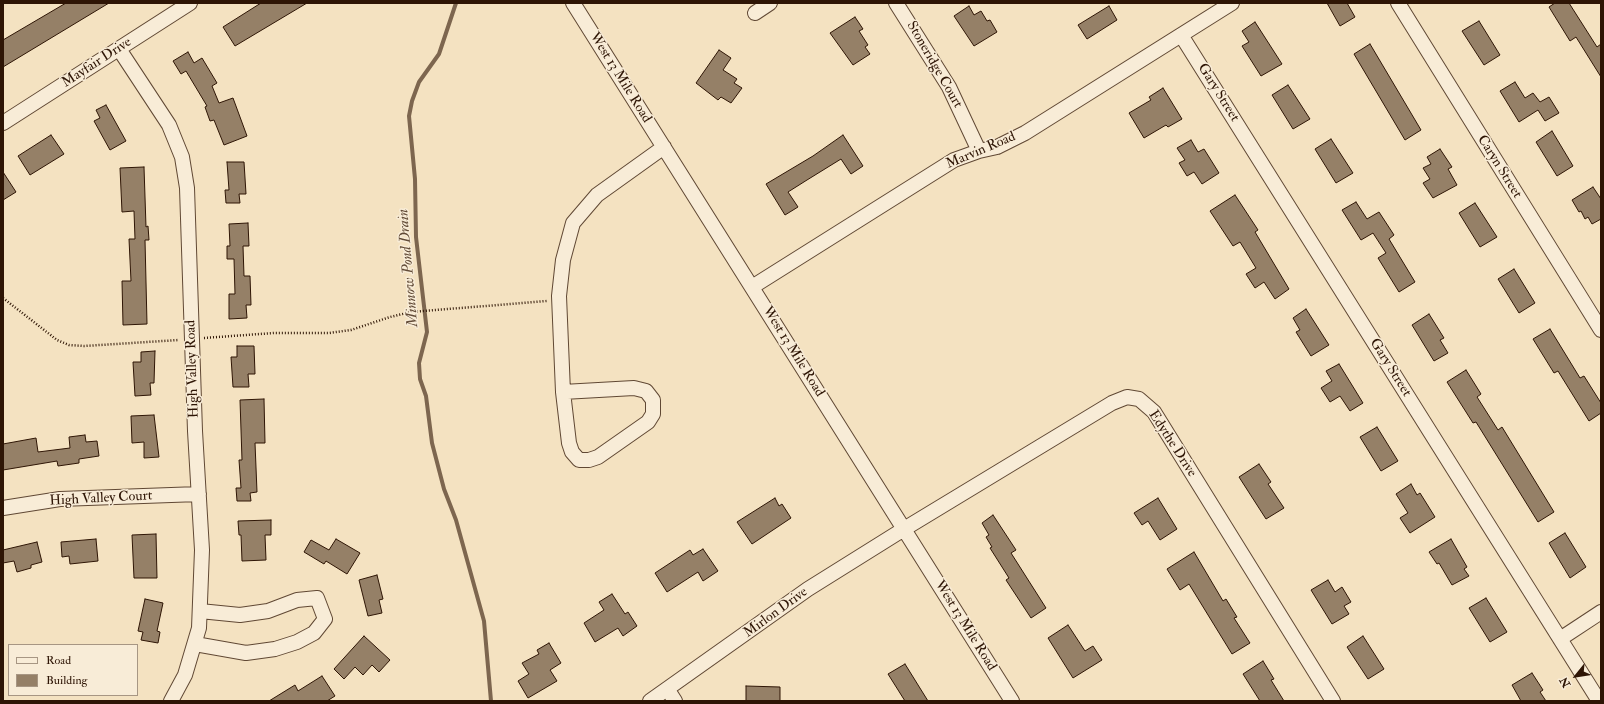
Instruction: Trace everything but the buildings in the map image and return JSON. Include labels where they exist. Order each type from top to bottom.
[{"type":"street","name":"Mayfair Drive","points":[[3,123],[190,3]]},
{"type":"street","name":"West 13 Mile Road","points":[[573,3],[1012,701]]},
{"type":"street","points":[[755,13],[770,3]]},
{"type":"street","name":"Stoneridge Court","points":[[896,3],[949,87],[979,151]]},
{"type":"street","name":"Marvin Road","points":[[752,287],[954,160],[979,151],[997,147],[1025,132],[1232,3]]},
{"type":"street","name":"Caryn Street","points":[[1398,3],[1601,330]]},
{"type":"street","name":"Gary Street","points":[[1181,35],[1599,701]]},
{"type":"street","name":"High Valley Road","points":[[119,49],[169,125],[182,157],[188,188],[195,431],[202,550],[200,611],[199,628],[195,644],[185,675],[171,701]]},
{"type":"street","points":[[563,392],[634,388],[646,391],[653,400],[653,414],[648,422],[598,458],[579,460],[572,452],[569,443],[563,392],[560,301],[563,260],[574,223],[597,195],[664,147]]},
{"type":"street","name":"Edythe Drive","points":[[904,528],[1112,403],[1127,397],[1139,399],[1154,412],[1333,701]]},
{"type":"street","name":"High Valley Court","points":[[3,508],[60,499],[199,494]]},
{"type":"street","name":"Mirlon Drive","points":[[650,701],[672,695],[808,590],[904,528]]},
{"type":"street","points":[[195,644],[246,653],[275,649],[297,642],[314,633],[325,619],[317,598],[297,600],[268,610],[240,614],[200,611]]},
{"type":"street","points":[[1560,639],[1601,612]]},
{"type":"path","points":[[411,312],[560,301]]},
{"type":"waterway","name":"Minnow Pond Drain","points":[[456,3],[439,54],[419,82],[412,101],[409,116],[415,179],[416,237],[427,332],[419,363],[420,379],[426,396],[432,443],[444,489],[456,520],[484,621],[491,701]]}]
